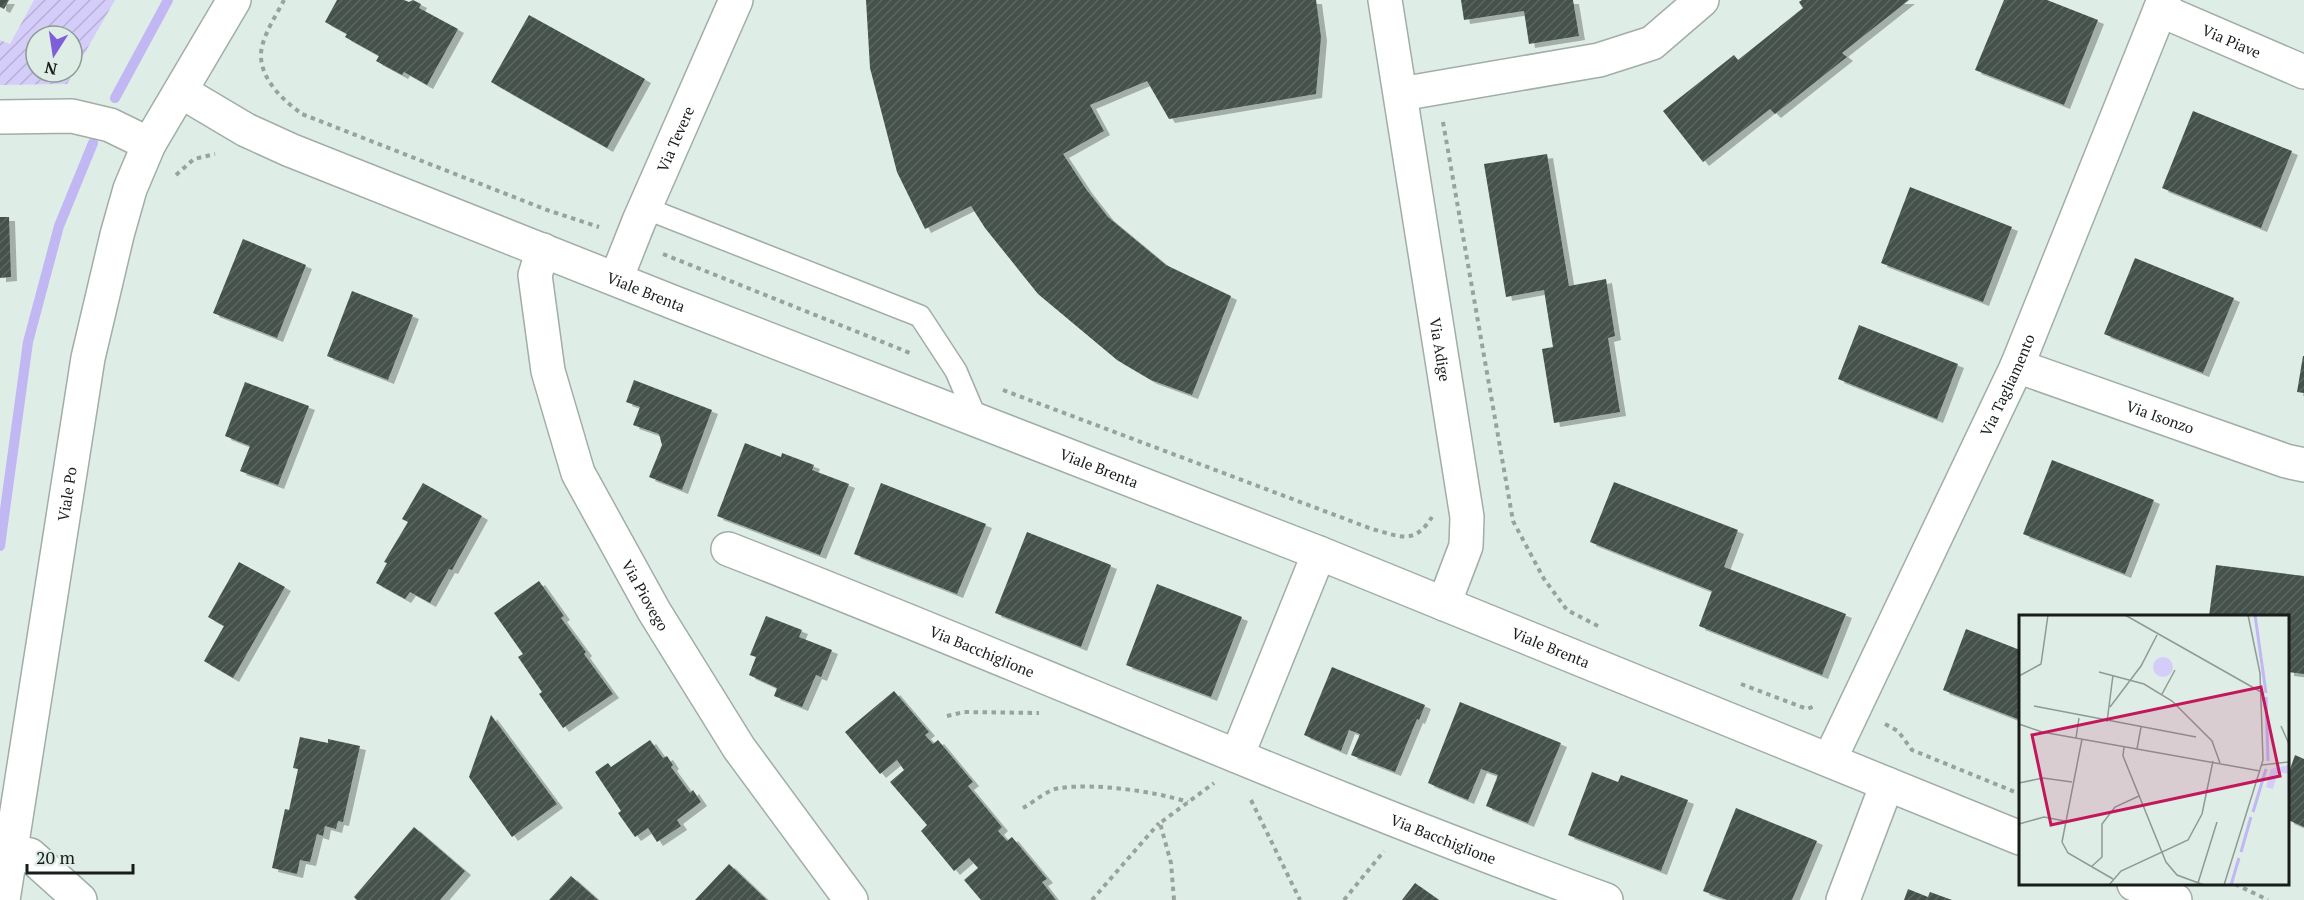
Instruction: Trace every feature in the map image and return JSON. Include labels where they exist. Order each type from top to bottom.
[{"type":"street","name":"Viale Po","points":[[3,900],[88,358],[117,235],[130,189],[149,144],[182,92],[234,0]]},
{"type":"street","name":"Via Tevere","points":[[616,279],[736,0]]},
{"type":"street","name":"Via Adige","points":[[1385,0],[1467,518],[1466,546],[1444,604]]},
{"type":"street","points":[[1401,93],[1599,60],[1652,43],[1702,0]]},
{"type":"street","name":"Via Piave","points":[[2162,5],[2304,72]]},
{"type":"street","name":"Via Tagliamento","points":[[1830,759],[2017,366],[2162,5]]},
{"type":"street","name":"Viale Brenta","points":[[182,92],[246,130],[290,150],[1319,553],[2019,837]]},
{"type":"street","points":[[0,117],[72,116],[110,125],[149,144]]},
{"type":"street","name":"Via Piovego","points":[[543,250],[535,275],[548,371],[578,473],[654,610],[739,748],[850,900]]},
{"type":"street","name":"Via Isonzo","points":[[2017,366],[2286,461],[2304,465]]},
{"type":"street","name":"Via Bacchiglione","points":[[728,549],[894,614],[1237,756],[1546,890],[1606,900]]},
{"type":"street","points":[[1237,756],[1319,553]]},
{"type":"street","points":[[1843,900],[1887,784]]},
{"type":"street","points":[[9,851],[30,855],[80,900]]},
{"type":"street","points":[[2137,885],[2175,900]]},
{"type":"lane","points":[[645,208],[920,316],[956,371],[976,418]]},
{"type":"path","points":[[284,0],[268,34],[261,56],[264,73],[284,101],[302,114],[547,210],[601,228]]},
{"type":"path","points":[[1437,87],[1513,521],[1544,579],[1567,610],[1602,628]]},
{"type":"path","points":[[172,178],[194,159],[217,153]]},
{"type":"path","points":[[657,251],[956,371],[1372,529],[1406,537],[1423,531],[1433,515]]},
{"type":"path","points":[[1733,681],[1807,709],[1823,702]]},
{"type":"path","points":[[946,716],[964,712],[1043,713]]},
{"type":"path","points":[[1881,722],[1898,731],[1912,750],[2019,794]]},
{"type":"path","points":[[1092,900],[1160,823],[1217,782]]},
{"type":"path","points":[[1023,808],[1057,788],[1100,788],[1163,794],[1188,802]]},
{"type":"path","points":[[1250,798],[1300,900]]},
{"type":"path","points":[[1160,823],[1171,863],[1174,900]]},
{"type":"path","points":[[1344,900],[1391,842]]},
{"type":"path","points":[[2237,885],[2268,900]]},
{"type":"shaded area","points":[[34,0],[115,0],[84,54],[84,24],[24,24],[24,84],[67,84],[0,85],[0,40],[10,44]]},
{"type":"building","points":[[0,0],[9,0],[4,9],[0,7]]},
{"type":"building","points":[[337,0],[404,0],[409,2],[413,0],[421,4],[419,8],[458,29],[427,85],[404,72],[402,75],[376,61],[379,56],[345,37],[347,34],[325,22]]},
{"type":"building","points":[[866,0],[1316,0],[1321,37],[1316,94],[1169,119],[1147,81],[1090,105],[1104,131],[1063,154],[1108,217],[1166,265],[1231,296],[1192,395],[1151,380],[1117,360],[1038,294],[985,228],[971,206],[925,229],[897,172],[870,68]]},
{"type":"building","points":[[1461,0],[1573,0],[1579,36],[1529,44],[1524,11],[1464,20]]},
{"type":"building","points":[[1802,0],[1909,0],[1842,53],[1847,57],[1775,114],[1770,109],[1703,162],[1663,111],[1734,55],[1738,60],[1803,8],[1799,2]]},
{"type":"building","points":[[2004,0],[2047,0],[2098,20],[2064,105],[1975,70]]},
{"type":"building","points":[[529,15],[645,79],[607,148],[491,82]]},
{"type":"building","points":[[2193,111],[2292,151],[2261,228],[2162,188]]},
{"type":"building","points":[[1547,154],[1569,286],[1606,279],[1615,336],[1608,338],[1620,412],[1554,423],[1542,349],[1553,347],[1544,290],[1506,297],[1484,164]]},
{"type":"building","points":[[1910,187],[2012,227],[1983,302],[1881,263]]},
{"type":"building","points":[[0,217],[9,217],[11,277],[0,278]]},
{"type":"building","points":[[243,239],[306,265],[277,338],[213,313]]},
{"type":"building","points":[[2135,258],[2234,298],[2203,373],[2104,334]]},
{"type":"building","points":[[352,291],[413,315],[388,380],[327,356]]},
{"type":"building","points":[[1859,325],[1958,364],[1937,419],[1838,379]]},
{"type":"building","points":[[2304,356],[2304,393],[2297,392]]},
{"type":"building","points":[[634,380],[712,410],[682,490],[649,477],[662,445],[659,434],[633,425],[640,407],[626,402]]},
{"type":"building","points":[[245,382],[309,406],[278,485],[240,471],[250,446],[225,436]]},
{"type":"building","points":[[745,443],[781,457],[782,453],[814,465],[812,470],[849,484],[820,555],[717,516]]},
{"type":"building","points":[[2052,460],[2154,500],[2125,574],[2023,534]]},
{"type":"building","points":[[1614,482],[1738,530],[1724,567],[1846,614],[1822,675],[1699,626],[1712,591],[1590,542]]},
{"type":"building","points":[[423,483],[482,516],[452,570],[449,569],[430,603],[410,592],[405,599],[376,583],[387,563],[384,562],[408,522],[402,519]]},
{"type":"building","points":[[881,483],[986,524],[957,594],[854,554]]},
{"type":"building","points":[[1027,532],[1111,565],[1081,647],[995,613]]},
{"type":"building","points":[[239,562],[285,587],[233,678],[204,661],[224,626],[208,617]]},
{"type":"building","points":[[2216,565],[2304,576],[2304,674],[2289,672],[2289,615],[2209,615]]},
{"type":"building","points":[[539,581],[564,616],[561,618],[586,652],[584,654],[613,694],[563,728],[539,694],[542,692],[518,657],[523,654],[494,613]]},
{"type":"building","points":[[1157,584],[1242,617],[1211,697],[1126,665]]},
{"type":"building","points":[[766,616],[802,630],[799,637],[832,650],[821,677],[816,675],[802,707],[774,696],[777,688],[749,675],[756,657],[750,655]]},
{"type":"building","points":[[1966,629],[2019,650],[2019,720],[1943,690]]},
{"type":"building","points":[[1332,667],[1425,705],[1395,772],[1351,755],[1360,734],[1349,730],[1341,751],[1304,735]]},
{"type":"building","points":[[894,691],[929,732],[925,735],[933,744],[938,740],[973,782],[968,786],[1002,827],[998,831],[1007,841],[1012,837],[1047,879],[1042,882],[1056,900],[981,900],[964,880],[978,868],[969,858],[954,871],[921,831],[927,825],[890,782],[904,770],[897,760],[880,774],[845,732]]},
{"type":"building","points":[[1460,702],[1561,743],[1528,823],[1486,806],[1498,775],[1481,769],[1468,800],[1428,783]]},
{"type":"building","points":[[491,715],[557,804],[512,837],[469,777]]},
{"type":"building","points":[[300,737],[328,743],[328,739],[360,746],[343,822],[338,821],[336,829],[325,826],[323,836],[317,834],[310,862],[300,860],[297,874],[272,868],[285,809],[289,810],[298,769],[293,768]]},
{"type":"building","points":[[650,740],[663,758],[667,756],[673,765],[671,767],[690,793],[693,790],[701,802],[677,820],[681,826],[657,842],[648,828],[635,837],[618,813],[621,811],[595,772],[608,763],[611,767]]},
{"type":"building","points":[[2295,755],[2304,759],[2304,827],[2289,820],[2289,772]]},
{"type":"building","points":[[1592,772],[1618,782],[1621,775],[1688,800],[1661,871],[1568,835]]},
{"type":"building","points":[[1736,808],[1817,841],[1792,900],[1727,900],[1703,891]]},
{"type":"building","points":[[414,827],[465,871],[440,900],[357,900],[354,897]]},
{"type":"building","points":[[729,864],[767,900],[695,900]]},
{"type":"building","points":[[571,876],[598,900],[549,900]]},
{"type":"building","points":[[1415,883],[1439,900],[1402,900]]},
{"type":"building","points":[[1908,889],[1928,897],[1930,892],[1952,900],[1904,900]]},
{"type":"waterway","points":[[115,98],[168,0]]},
{"type":"waterway","points":[[0,546],[28,342],[59,226],[93,143]]}]
